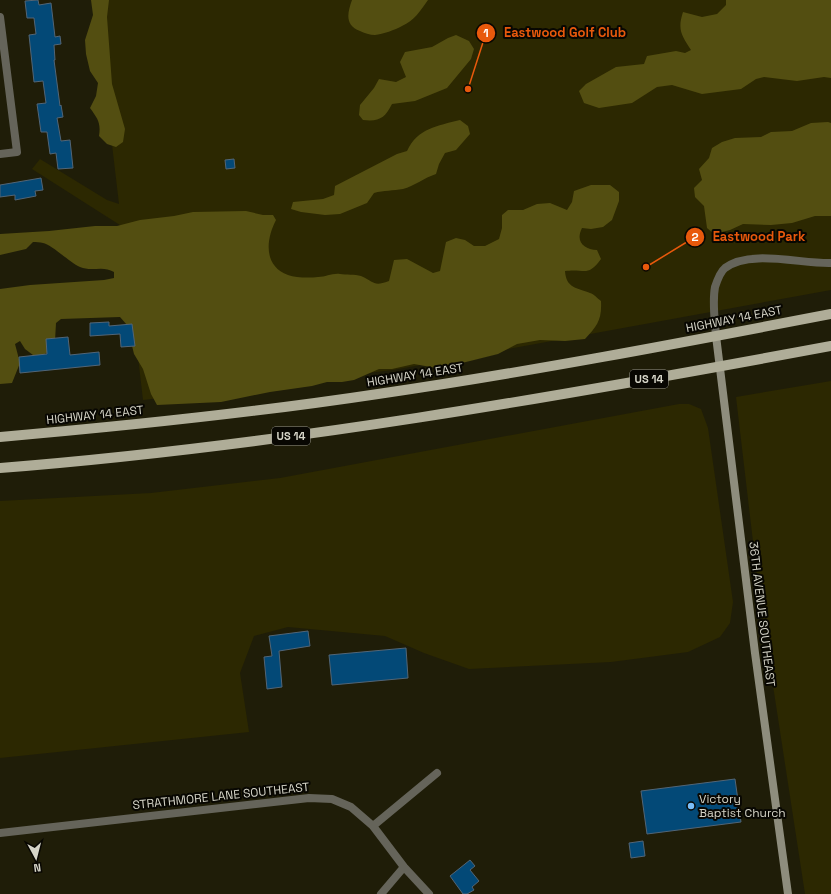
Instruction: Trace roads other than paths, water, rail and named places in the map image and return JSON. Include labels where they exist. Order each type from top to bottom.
[{"type":"main road","name":"HIGHWAY 14 EAST","points":[[0,437],[119,427],[362,396],[518,372],[831,314]]},
{"type":"main road","name":"US 14","points":[[0,468],[160,453],[372,425],[505,404],[831,346]]},
{"type":"street","points":[[0,17],[17,152],[0,154]]},
{"type":"street","points":[[716,336],[714,309],[715,286],[721,272],[725,268],[736,262],[768,258],[831,263]]},
{"type":"street","name":"36TH AVENUE SOUTHEAST","points":[[716,336],[755,653],[788,894]]},
{"type":"street","points":[[373,826],[437,773]]},
{"type":"street","name":"STRATHMORE LANE SOUTHEAST","points":[[0,833],[309,798],[332,799],[352,807],[373,826],[404,867],[429,894]]},
{"type":"street","points":[[380,894],[404,867]]},
{"type":"place","name":"Eastwood Golf Club","points":[[468,89]]},
{"type":"place","name":"Eastwood Park","points":[[646,267]]},
{"type":"place","name":"Victory Baptist Church","points":[[691,806]]}]
